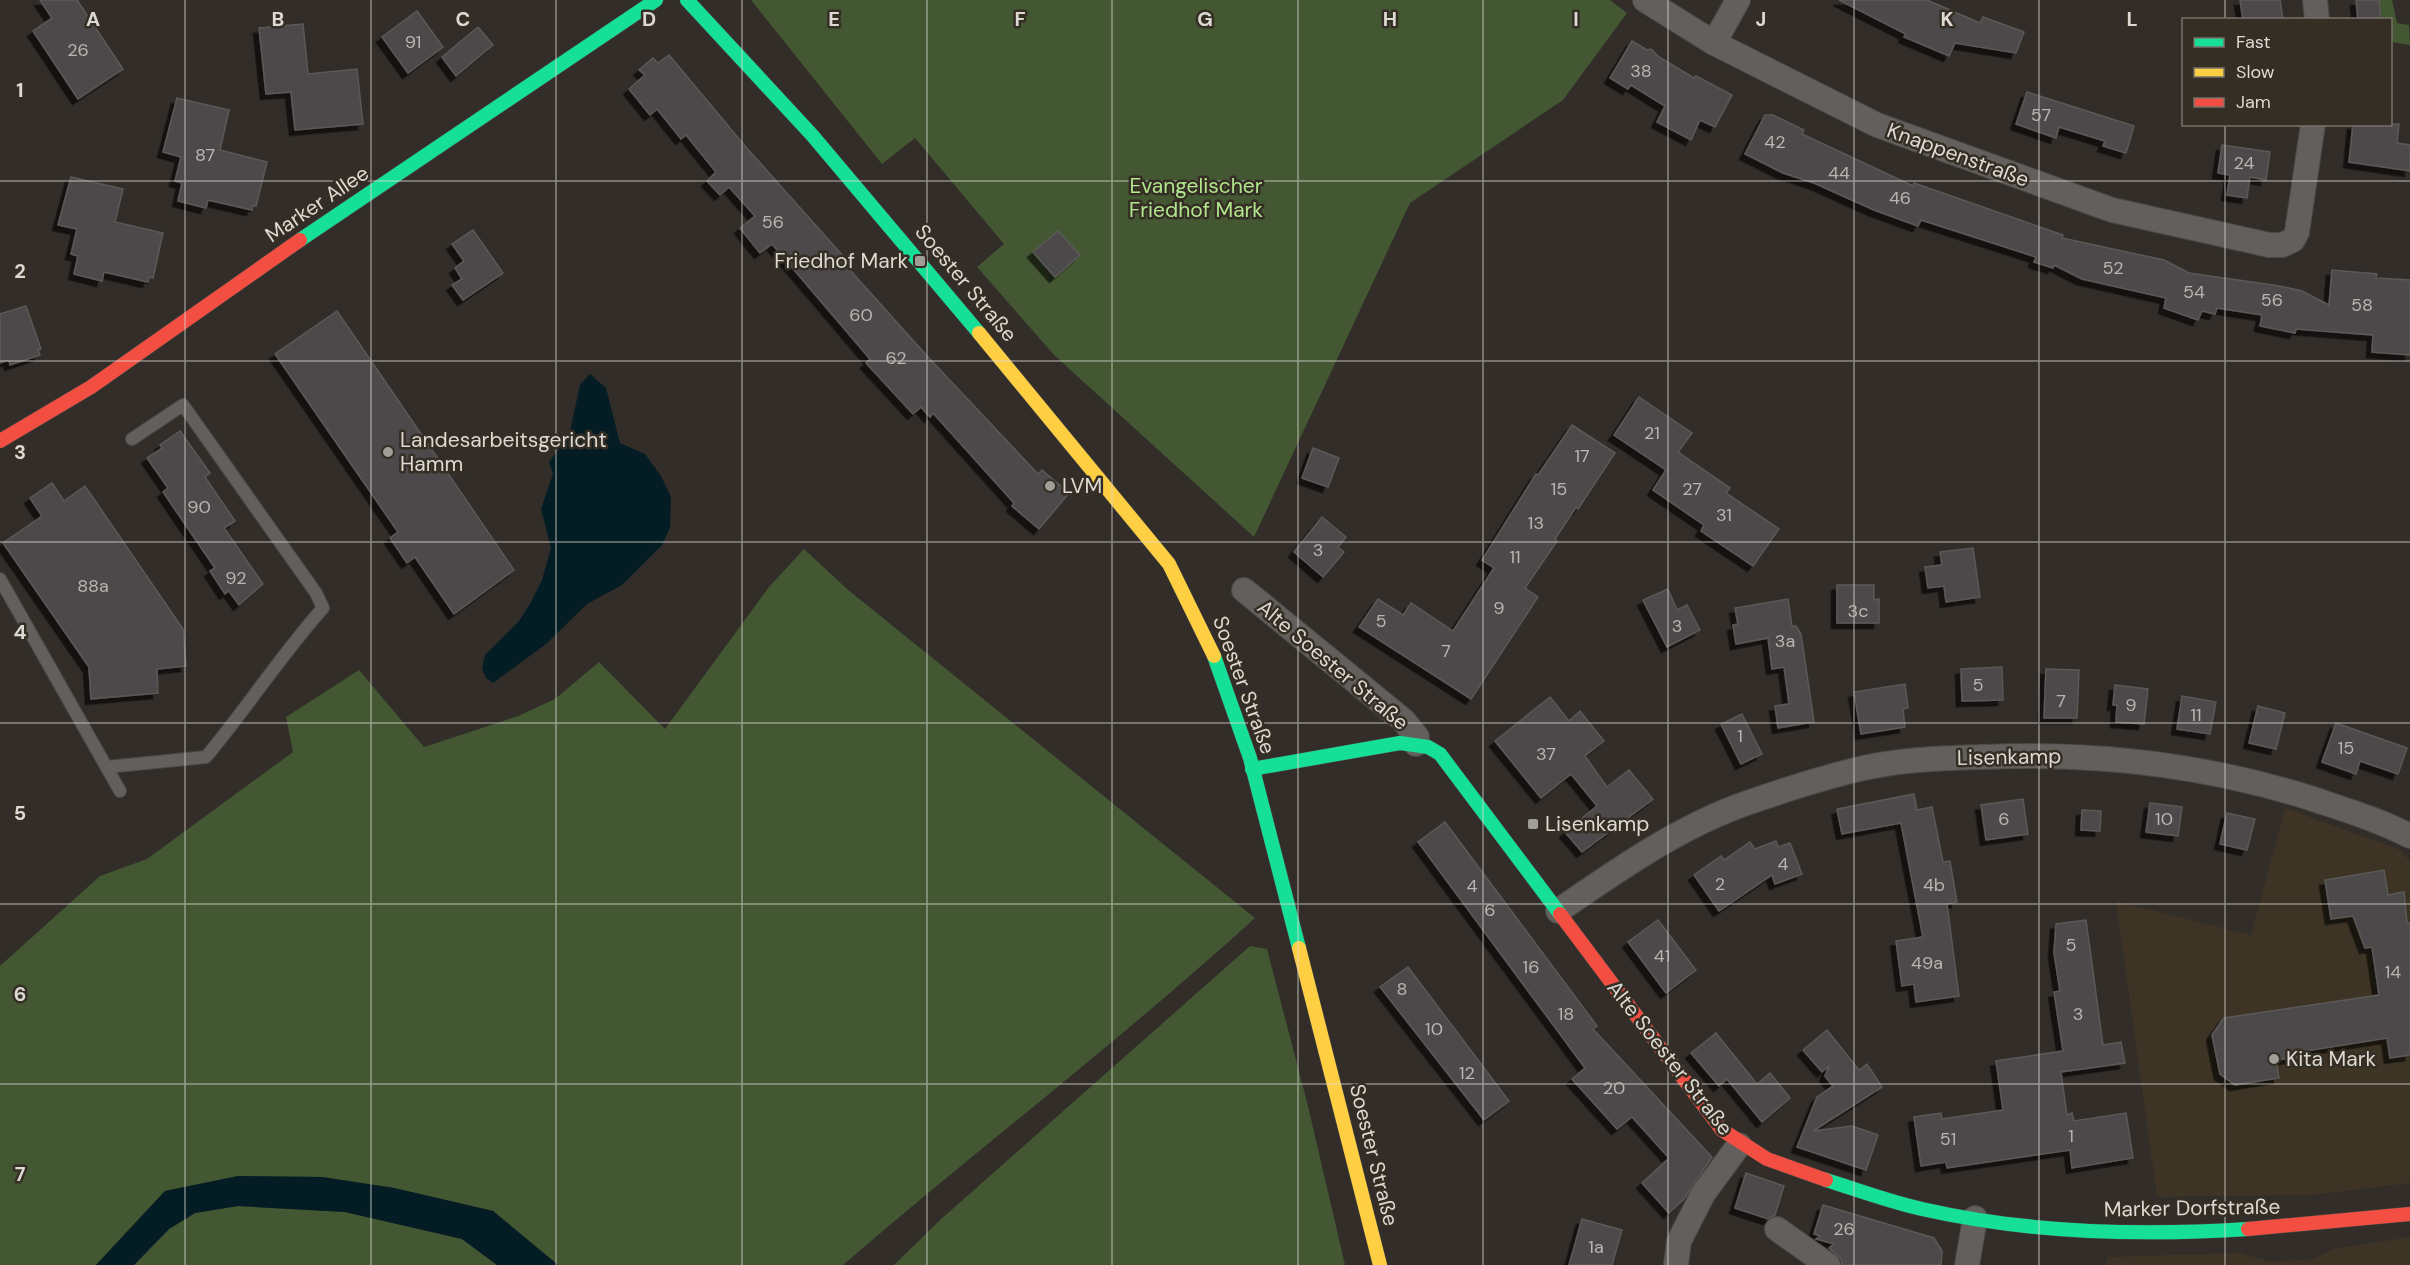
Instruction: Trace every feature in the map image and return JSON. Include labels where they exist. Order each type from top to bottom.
[{"type":"street","name":"Marker Allee","points":[[0,441],[91,387],[353,203],[656,0]]},
{"type":"street","name":"Soester Straße","points":[[687,0],[812,135],[883,217],[1169,564],[1191,602],[1214,653],[1252,770],[1364,1193],[1380,1265]]},
{"type":"street","name":"Knappenstraße","points":[[1645,0],[1714,43],[1877,125],[2112,210],[2269,245],[2282,245],[2293,240],[2300,220],[2313,126]]},
{"type":"street","points":[[1714,43],[1738,0]]},
{"type":"street","points":[[2315,0],[2317,18]]},
{"type":"street","name":"Alte Soester Straße","points":[[1244,590],[1402,720],[1417,737],[1416,744]]},
{"type":"street","name":"Alte Soester Straße","points":[[1252,770],[1400,743],[1416,744],[1440,754],[1722,1130],[1739,1145],[1797,1172],[1929,1211],[1975,1218]]},
{"type":"street","name":"Lisenkamp","points":[[1558,911],[1625,865],[1678,834],[1746,804],[1852,771],[1928,759],[2085,756],[2193,768],[2288,791],[2385,823],[2410,836]]},
{"type":"street","points":[[1676,1265],[1679,1241],[1698,1203],[1739,1145]]},
{"type":"street","name":"Marker Dorfstraße","points":[[1975,1218],[2101,1231],[2182,1232],[2322,1226],[2410,1214]]},
{"type":"street","points":[[1967,1265],[1975,1218]]},
{"type":"street","points":[[1777,1229],[1828,1265]]},
{"type":"lane","points":[[107,767],[207,757],[251,703],[281,656],[323,608],[316,593],[183,405],[132,439]]},
{"type":"lane","points":[[2,586],[120,791]]},
{"type":"shaded area","name":"Kita Mark","points":[[2285,808],[2400,850],[2410,861],[2410,1183],[2313,1195],[2157,1197],[2116,901],[2251,935]]},
{"type":"shaded area","points":[[2410,1237],[2410,1265],[2107,1265],[2107,1257],[2241,1253],[2270,1262],[2313,1259],[2333,1249]]},
{"type":"green space","name":"Evangelischer Friedhof Mark","points":[[751,0],[1610,0],[1627,13],[1563,100],[1410,203],[1254,537],[1054,355],[977,267],[1004,244],[915,138],[882,164]]},
{"type":"green space","points":[[2379,0],[2392,0],[2397,23],[2409,25],[2410,45],[2392,42],[2392,18],[2381,18]]},
{"type":"green space","points":[[804,549],[847,589],[1255,918],[1154,1007],[843,1265],[558,1265],[493,1211],[394,1188],[322,1177],[238,1176],[165,1191],[96,1265],[0,1265],[0,966],[100,876],[147,859],[293,752],[286,717],[359,670],[424,747],[518,716],[555,699],[599,662],[665,729],[769,587]]},
{"type":"green space","points":[[1250,946],[1267,949],[1308,1106],[1345,1265],[894,1265],[940,1220]]},
{"type":"green space","points":[[238,1206],[345,1212],[462,1239],[497,1265],[134,1265],[169,1229],[195,1213]]},
{"type":"water","points":[[590,374],[606,388],[620,443],[645,454],[661,476],[671,497],[670,528],[662,545],[622,585],[587,604],[546,644],[493,683],[486,678],[482,668],[485,655],[519,621],[542,580],[551,548],[541,509],[553,474],[549,462],[569,436],[580,385]]},
{"type":"water","points":[[238,1176],[322,1177],[394,1188],[493,1211],[558,1265],[497,1265],[462,1239],[345,1212],[238,1206],[195,1213],[169,1229],[134,1265],[96,1265],[165,1191]]},
{"type":"building","points":[[40,0],[77,0],[123,69],[78,99],[33,31],[52,18]]},
{"type":"building","points":[[1839,0],[1927,0],[1980,23],[1983,17],[2024,32],[2016,53],[1955,43],[1949,56],[1904,37],[1906,34]]},
{"type":"building","points":[[2240,0],[2280,0],[2283,18],[2243,18]]},
{"type":"building","points":[[2356,0],[2379,0],[2381,18],[2358,18]]},
{"type":"building","points":[[417,11],[443,47],[408,73],[382,37]]},
{"type":"building","points":[[303,24],[308,74],[357,69],[363,124],[295,130],[291,92],[266,94],[259,28]]},
{"type":"building","points":[[478,27],[493,45],[456,76],[442,57]]},
{"type":"building","points":[[1632,41],[1647,50],[1651,49],[1659,57],[1694,78],[1696,76],[1732,95],[1715,127],[1700,120],[1691,140],[1657,122],[1665,106],[1631,85],[1628,89],[1610,78]]},
{"type":"building","points":[[669,55],[745,146],[852,266],[849,269],[928,357],[1038,474],[1042,470],[1069,493],[1039,529],[1012,506],[1014,503],[933,413],[930,417],[921,407],[913,414],[866,363],[870,359],[772,244],[760,253],[740,228],[755,216],[729,187],[720,195],[707,181],[716,172],[686,135],[681,139],[657,109],[650,115],[629,89],[645,75],[639,70],[653,58],[658,63]]},
{"type":"building","points":[[2027,92],[2134,126],[2126,153],[2103,146],[2105,141],[2059,127],[2056,138],[2016,124]]},
{"type":"building","points":[[177,98],[229,110],[220,150],[267,162],[256,206],[253,205],[252,210],[208,200],[206,208],[178,201],[182,183],[175,181],[181,157],[163,152]]},
{"type":"building","points":[[1765,115],[1773,115],[1804,130],[1802,134],[1913,186],[1914,183],[2063,235],[2062,238],[2164,260],[2189,273],[2302,291],[2329,305],[2332,270],[2377,274],[2376,278],[2410,280],[2410,355],[2372,352],[2373,335],[2296,329],[2295,333],[2260,326],[2262,315],[2217,308],[2215,314],[2202,311],[2198,320],[2164,308],[2166,298],[2082,279],[2054,265],[2053,268],[2034,262],[2036,257],[1921,220],[1918,226],[1874,210],[1814,183],[1783,173],[1745,154]]},
{"type":"building","points":[[2399,124],[2397,143],[2410,145],[2410,171],[2349,162],[2353,126]]},
{"type":"building","points":[[2222,145],[2270,152],[2266,180],[2250,177],[2247,198],[2227,195],[2230,175],[2218,173]]},
{"type":"building","points":[[71,177],[123,189],[115,222],[163,233],[153,278],[149,277],[148,282],[104,272],[102,281],[74,274],[78,256],[71,254],[77,229],[58,225]]},
{"type":"building","points":[[473,230],[503,273],[463,300],[452,285],[462,279],[455,268],[464,261],[452,244]]},
{"type":"building","points":[[1058,231],[1080,255],[1055,277],[1033,252]]},
{"type":"building","points":[[26,306],[41,349],[38,350],[40,355],[10,365],[9,360],[0,363],[0,314]]},
{"type":"building","name":"Landesarbeitsgericht Hamm","points":[[337,311],[514,570],[454,614],[415,557],[407,563],[390,538],[398,532],[275,354]]},
{"type":"building","points":[[1639,397],[1692,433],[1678,452],[1730,488],[1726,493],[1779,529],[1753,566],[1701,531],[1704,525],[1653,490],[1666,470],[1614,435]]},
{"type":"building","points":[[1572,425],[1615,453],[1578,509],[1576,507],[1555,539],[1557,541],[1525,588],[1538,597],[1471,699],[1359,627],[1378,599],[1403,615],[1411,603],[1453,631],[1494,568],[1482,560],[1536,474],[1538,475]]},
{"type":"building","points":[[180,431],[210,473],[205,477],[235,521],[224,528],[263,584],[239,605],[229,591],[225,594],[210,571],[215,568],[163,492],[168,488],[147,458],[162,448],[160,445]]},
{"type":"building","points":[[1313,448],[1339,458],[1328,487],[1302,478]]},
{"type":"building","points":[[52,483],[64,501],[85,486],[183,629],[186,666],[157,669],[158,693],[91,699],[89,667],[3,543],[42,516],[30,498]]},
{"type":"building","points":[[1322,517],[1346,537],[1338,547],[1344,552],[1323,577],[1294,552]]},
{"type":"building","points":[[1973,548],[1980,597],[1946,602],[1944,586],[1928,588],[1925,567],[1942,565],[1940,552]]},
{"type":"building","points":[[1837,585],[1874,585],[1874,600],[1879,599],[1879,623],[1837,623]]},
{"type":"building","points":[[1668,589],[1677,610],[1687,605],[1700,630],[1667,647],[1643,600]]},
{"type":"building","points":[[1788,599],[1792,626],[1796,626],[1801,634],[1814,722],[1778,728],[1775,706],[1789,704],[1784,667],[1772,669],[1768,638],[1736,644],[1733,625],[1738,624],[1735,608]]},
{"type":"building","points":[[2002,667],[2003,700],[1962,701],[1961,669]]},
{"type":"building","points":[[2046,669],[2079,670],[2077,718],[2044,718]]},
{"type":"building","points":[[1905,684],[1908,708],[1903,709],[1905,727],[1861,734],[1854,692]]},
{"type":"building","points":[[2115,685],[2148,689],[2144,724],[2116,722],[2117,705],[2113,705]]},
{"type":"building","points":[[2182,696],[2216,702],[2210,734],[2177,729]]},
{"type":"building","points":[[1550,697],[1569,721],[1580,711],[1604,741],[1585,756],[1607,787],[1629,770],[1653,799],[1582,852],[1565,832],[1597,806],[1571,774],[1541,798],[1495,741]]},
{"type":"building","points":[[2258,706],[2285,713],[2276,749],[2249,743]]},
{"type":"building","points":[[1742,714],[1762,754],[1741,764],[1721,724]]},
{"type":"building","points":[[2336,723],[2407,748],[2398,774],[2360,761],[2356,774],[2322,762]]},
{"type":"building","points":[[1914,794],[1917,810],[1932,807],[1943,862],[1950,861],[1957,902],[1947,904],[1959,996],[1916,1002],[1914,984],[1902,986],[1896,941],[1923,937],[1901,823],[1842,834],[1837,809]]},
{"type":"building","points":[[2023,799],[2028,834],[1986,840],[1981,805]]},
{"type":"building","points":[[2150,803],[2182,807],[2178,836],[2146,832]]},
{"type":"building","points":[[2082,810],[2101,811],[2100,831],[2081,830]]},
{"type":"building","points":[[2227,813],[2255,819],[2247,850],[2220,844]]},
{"type":"building","points":[[1445,822],[1597,1026],[1593,1029],[1712,1157],[1684,1199],[1669,1213],[1642,1183],[1669,1158],[1632,1117],[1617,1129],[1572,1079],[1585,1068],[1418,842]]},
{"type":"building","points":[[1776,841],[1778,847],[1790,843],[1802,874],[1775,884],[1772,875],[1719,911],[1694,875],[1721,856],[1724,860],[1750,842],[1755,849]]},
{"type":"building","points":[[2384,870],[2388,895],[2404,892],[2407,923],[2410,923],[2410,1055],[2390,1058],[2387,1038],[2299,1052],[2300,1057],[2276,1060],[2279,1078],[2235,1085],[2220,1074],[2212,1035],[2224,1018],[2379,995],[2372,947],[2365,948],[2353,916],[2331,919],[2325,880]]},
{"type":"building","points":[[1658,920],[1696,970],[1666,993],[1628,942]]},
{"type":"building","points":[[2086,920],[2103,1045],[2121,1042],[2125,1063],[2061,1072],[2067,1115],[2072,1113],[2074,1121],[2126,1113],[2133,1158],[2072,1168],[2070,1150],[1947,1168],[1946,1162],[1921,1166],[1914,1117],[1941,1113],[1942,1119],[2003,1110],[1996,1061],[2063,1051],[2054,992],[2060,991],[2054,953],[2056,924]]},
{"type":"building","points":[[1408,967],[1509,1101],[1484,1120],[1380,987]]},
{"type":"building","points":[[1827,1030],[1859,1070],[1867,1064],[1882,1087],[1813,1131],[1852,1126],[1878,1135],[1866,1170],[1797,1147],[1817,1097],[1833,1086],[1825,1076],[1829,1066],[1822,1072],[1803,1050]]},
{"type":"building","points":[[1716,1033],[1757,1084],[1770,1073],[1790,1098],[1762,1122],[1727,1079],[1719,1086],[1691,1053]]},
{"type":"building","points":[[1746,1173],[1784,1186],[1775,1215],[1768,1219],[1735,1208]]},
{"type":"building","points":[[1823,1205],[1934,1238],[1942,1251],[1941,1265],[1842,1265],[1841,1259],[1829,1248],[1834,1244],[1816,1239],[1820,1236],[1814,1234]]},
{"type":"building","points":[[1582,1219],[1622,1230],[1612,1265],[1569,1265]]},
{"type":"traffic: fast","points":[[300,240],[656,0]]},
{"type":"traffic: fast","points":[[687,0],[812,135],[979,333]]},
{"type":"traffic: fast","points":[[1214,656],[1250,758],[1299,948]]},
{"type":"traffic: fast","points":[[1252,769],[1400,743],[1428,747],[1440,754],[1560,914]]},
{"type":"traffic: fast","points":[[1826,1180],[1910,1206],[1962,1217],[2043,1228],[2126,1232],[2248,1229]]},
{"type":"traffic: slow","points":[[979,333],[1169,564],[1214,656]]},
{"type":"traffic: slow","points":[[1299,948],[1380,1265]]},
{"type":"traffic: jam","points":[[0,441],[91,387],[300,240]]},
{"type":"traffic: jam","points":[[1560,914],[1722,1130],[1767,1159],[1826,1180]]},
{"type":"traffic: jam","points":[[2248,1229],[2410,1214]]},
{"type":"place","name":"Friedhof Mark","points":[[920,261]]},
{"type":"place","name":"Landesarbeitsgericht Hamm","points":[[388,452]]},
{"type":"place","name":"LVM","points":[[1050,486]]},
{"type":"place","name":"Lisenkamp","points":[[1533,824]]},
{"type":"place","name":"Kita Mark","points":[[2274,1059]]}]
